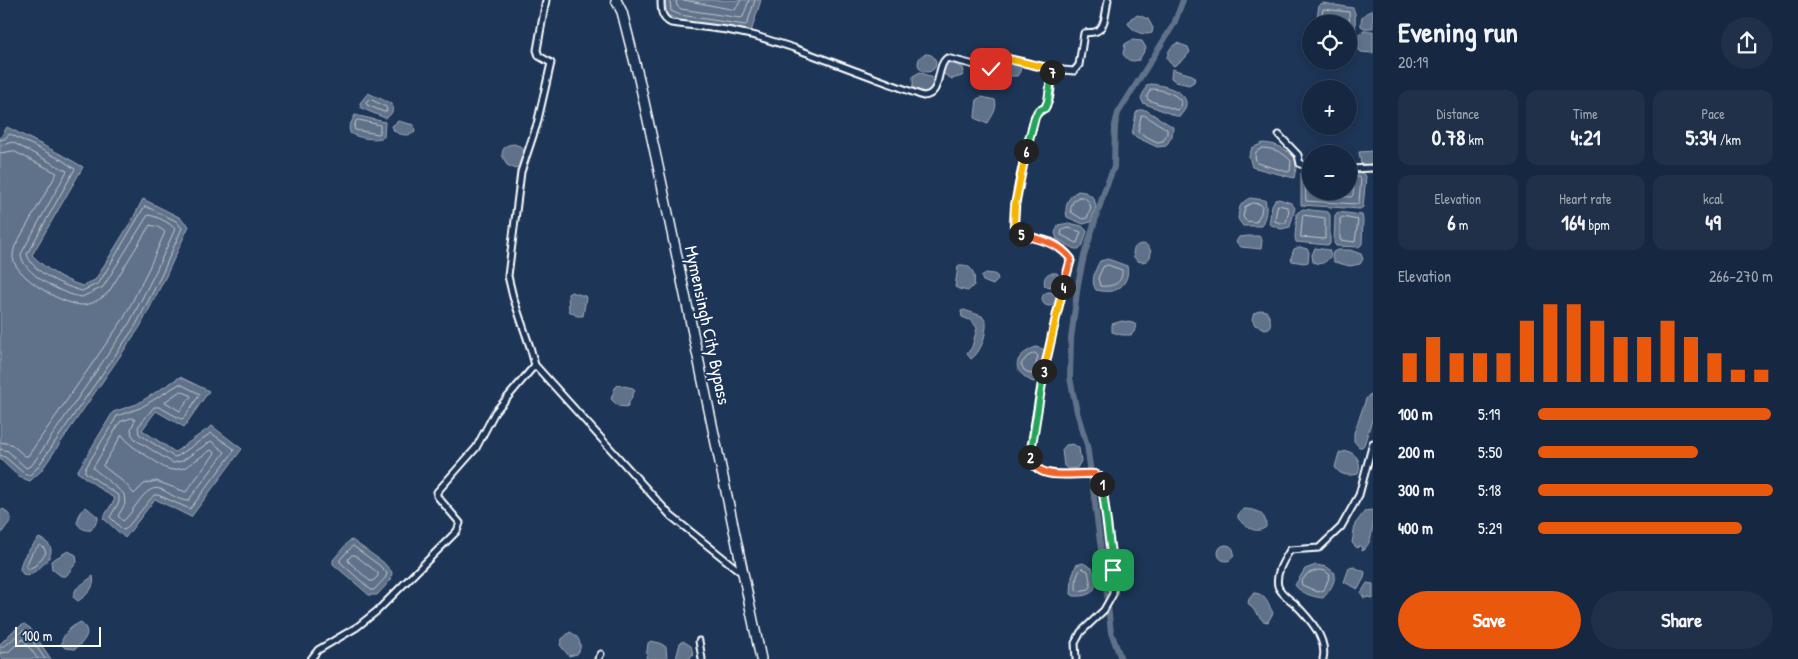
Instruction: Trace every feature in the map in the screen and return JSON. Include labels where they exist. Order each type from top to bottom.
[{"type":"highway","name":"Mymensingh City Bypass","points":[[616,0],[622,12],[641,88],[761,659]]},
{"type":"street","points":[[546,0],[537,50],[539,56],[551,63],[537,124],[521,172],[508,276],[535,365],[671,516],[743,573]]},
{"type":"street","points":[[661,0],[661,12],[665,20],[670,22],[756,36],[924,96],[934,92],[943,63],[947,58],[994,70],[998,69],[1004,58],[1052,69],[1074,71],[1078,65],[1084,33],[1096,32],[1101,28],[1108,0]]},
{"type":"street","points":[[1052,69],[1048,101],[1045,108],[1038,111],[1035,117],[1023,161],[1015,205],[1014,226],[1022,235],[1053,243],[1065,251],[1071,259],[1050,338],[1038,399],[1030,457],[1032,464],[1038,470],[1053,474],[1089,474],[1099,476],[1101,479],[1113,570],[1113,594],[1104,610],[1081,632],[1075,643],[1076,659]]},
{"type":"street","points":[[1279,135],[1298,155],[1300,164],[1302,165]]},
{"type":"street","points":[[1357,169],[1373,168]]},
{"type":"street","points":[[311,659],[318,650],[357,627],[377,611],[458,531],[460,523],[437,496],[437,492],[476,448],[495,412],[535,365]]},
{"type":"street","points":[[1323,659],[1325,650],[1313,625],[1306,615],[1279,589],[1278,576],[1290,550],[1319,548],[1341,527],[1359,495],[1373,442]]},
{"type":"street","points":[[699,641],[702,659]]},
{"type":"water","points":[[665,0],[761,0],[751,32],[679,20],[667,15]]},
{"type":"water","points":[[1323,3],[1353,8],[1355,15],[1317,15],[1319,5]]},
{"type":"water","points":[[1373,10],[1373,28],[1364,28],[1361,26],[1362,17]]},
{"type":"water","points":[[1138,15],[1148,19],[1153,28],[1152,33],[1139,33],[1128,24],[1131,18]]},
{"type":"water","points":[[1364,31],[1373,31],[1373,53],[1361,52],[1358,49],[1359,34]]},
{"type":"water","points":[[1132,40],[1142,41],[1146,48],[1139,60],[1130,60],[1123,54],[1125,44]]},
{"type":"water","points":[[1177,43],[1188,47],[1190,52],[1174,66],[1167,58],[1170,49]]},
{"type":"water","points":[[927,54],[933,57],[936,63],[933,69],[927,72],[921,69],[918,63],[921,57]]},
{"type":"water","points":[[1007,60],[1021,63],[1021,70],[1017,76],[1010,76],[1007,80],[1002,75],[1004,62]]},
{"type":"water","points":[[949,61],[963,68],[962,76],[952,79],[942,73],[944,65]]},
{"type":"water","points":[[1172,69],[1192,75],[1195,77],[1194,82],[1189,85],[1176,82],[1171,78]]},
{"type":"water","points":[[989,70],[999,75],[994,90],[991,91],[982,85],[985,71]]},
{"type":"water","points":[[920,72],[935,79],[933,88],[928,92],[924,93],[913,88],[913,76]]},
{"type":"water","points":[[1147,85],[1164,86],[1184,96],[1185,108],[1180,116],[1143,103],[1141,98]]},
{"type":"water","points":[[368,93],[392,104],[392,113],[385,118],[361,108],[360,103]]},
{"type":"water","points":[[982,97],[995,100],[996,103],[988,123],[975,117],[977,99]]},
{"type":"water","points":[[1139,110],[1146,110],[1173,127],[1172,136],[1166,146],[1157,147],[1132,135],[1136,113]]},
{"type":"water","points":[[355,115],[385,122],[384,137],[376,139],[367,138],[350,133],[349,127]]},
{"type":"water","points":[[398,121],[414,125],[415,132],[410,135],[404,135],[394,131],[392,126]]},
{"type":"water","points":[[7,127],[83,167],[32,255],[49,270],[61,277],[82,286],[95,280],[143,199],[179,217],[189,226],[140,327],[41,471],[30,481],[19,477],[0,459],[0,138]]},
{"type":"water","points":[[1263,143],[1281,147],[1296,159],[1294,178],[1252,167],[1249,156],[1252,148]]},
{"type":"water","points":[[514,144],[522,147],[523,153],[522,162],[516,169],[507,165],[502,155],[505,146]]},
{"type":"water","points":[[1373,151],[1373,165],[1361,164],[1359,152]]},
{"type":"water","points":[[1357,172],[1360,172],[1366,176],[1363,207],[1360,209],[1301,205],[1301,173],[1302,200],[1357,200]]},
{"type":"water","points":[[1078,191],[1085,192],[1094,198],[1096,207],[1091,222],[1083,224],[1067,217],[1066,209],[1068,202]]},
{"type":"water","points":[[1250,198],[1265,200],[1266,214],[1261,226],[1243,226],[1238,219],[1240,206]]},
{"type":"water","points":[[1279,199],[1291,203],[1295,208],[1290,227],[1281,229],[1269,224],[1272,205],[1275,200]]},
{"type":"water","points":[[1303,209],[1328,212],[1330,215],[1330,244],[1296,242],[1297,213]]},
{"type":"water","points":[[1338,212],[1362,215],[1362,244],[1359,247],[1336,246],[1334,243],[1335,215]]},
{"type":"water","points":[[1069,223],[1082,226],[1087,231],[1082,247],[1079,249],[1075,249],[1057,239],[1055,233],[1058,225]]},
{"type":"water","points":[[1259,236],[1262,240],[1261,249],[1241,247],[1236,242],[1239,237]]},
{"type":"water","points":[[1142,244],[1148,247],[1151,253],[1148,259],[1142,262],[1136,259],[1133,253],[1136,247]]},
{"type":"water","points":[[1300,247],[1307,249],[1309,252],[1308,262],[1292,261],[1294,249]]},
{"type":"water","points":[[1315,248],[1329,250],[1331,255],[1328,260],[1319,264],[1313,262],[1312,255]]},
{"type":"water","points":[[1350,250],[1361,254],[1363,259],[1360,264],[1350,266],[1334,262],[1332,258],[1333,252]]},
{"type":"water","points":[[1108,259],[1127,266],[1125,282],[1116,290],[1096,290],[1093,283],[1095,272],[1100,261]]},
{"type":"water","points":[[959,265],[967,266],[974,274],[974,285],[968,291],[955,287]]},
{"type":"water","points":[[986,273],[997,276],[998,280],[993,285],[983,281],[981,276]]},
{"type":"water","points":[[1050,273],[1057,273],[1060,279],[1053,287],[1045,286],[1044,284],[1046,276]]},
{"type":"water","points":[[571,292],[586,298],[583,316],[577,316],[569,311],[568,294]]},
{"type":"water","points":[[1046,292],[1052,292],[1056,299],[1052,306],[1046,306],[1042,302],[1042,296]]},
{"type":"water","points":[[964,310],[982,316],[986,322],[983,342],[978,352],[971,359],[967,354],[972,347],[977,328],[972,321],[962,317],[961,311]]},
{"type":"water","points":[[1262,310],[1266,311],[1269,317],[1269,328],[1265,329],[1255,325],[1252,319],[1254,313]]},
{"type":"water","points":[[1122,321],[1136,325],[1131,335],[1112,332],[1112,324]]},
{"type":"water","points":[[1036,347],[1043,349],[1044,352],[1038,380],[1033,382],[1021,373],[1017,363],[1023,355]]},
{"type":"water","points":[[180,377],[209,391],[184,427],[156,411],[142,430],[175,452],[212,426],[242,449],[191,517],[155,499],[125,538],[103,518],[115,499],[77,472],[113,412],[137,404]]},
{"type":"water","points":[[618,385],[635,390],[627,407],[618,406],[611,399]]},
{"type":"water","points":[[1373,394],[1373,417],[1364,445],[1359,447],[1354,441],[1354,433],[1366,399],[1369,395]]},
{"type":"water","points":[[1073,444],[1079,448],[1081,461],[1077,468],[1068,469],[1064,466],[1062,450],[1066,445]]},
{"type":"water","points":[[1347,451],[1354,454],[1358,460],[1360,467],[1358,474],[1345,475],[1335,467],[1339,453]]},
{"type":"water","points":[[86,507],[98,517],[91,530],[83,529],[77,523],[80,512]]},
{"type":"water","points":[[0,509],[5,510],[11,517],[11,520],[0,535]]},
{"type":"water","points":[[1243,509],[1252,510],[1262,515],[1265,518],[1266,527],[1255,530],[1244,524],[1238,518]]},
{"type":"water","points":[[1365,511],[1373,511],[1372,534],[1366,548],[1362,551],[1361,546],[1357,548],[1352,543],[1355,524]]},
{"type":"water","points":[[39,538],[47,542],[51,553],[39,568],[28,576],[20,570],[22,560]]},
{"type":"water","points":[[352,540],[383,562],[392,572],[391,580],[377,595],[369,595],[333,564],[333,560]]},
{"type":"water","points":[[1223,545],[1229,545],[1234,550],[1232,559],[1223,561],[1218,556],[1218,550]]},
{"type":"water","points":[[68,551],[76,555],[77,562],[66,576],[61,576],[52,569],[51,561]]},
{"type":"water","points":[[1083,563],[1092,568],[1096,581],[1094,590],[1087,595],[1074,596],[1071,594],[1072,577],[1076,565]]},
{"type":"water","points":[[1316,565],[1327,567],[1335,573],[1332,587],[1323,598],[1307,594],[1295,585],[1305,569]]},
{"type":"water","points":[[1354,567],[1365,572],[1358,589],[1344,582],[1349,568]]},
{"type":"water","points":[[93,576],[92,587],[78,601],[73,597],[76,589]]},
{"type":"water","points":[[1367,583],[1373,584],[1373,599],[1370,597],[1364,598],[1361,593]]},
{"type":"water","points":[[1254,593],[1264,597],[1273,613],[1268,622],[1263,621],[1248,603]]},
{"type":"water","points":[[81,622],[87,631],[84,640],[75,649],[65,648],[61,644],[64,637],[71,628]]},
{"type":"water","points":[[24,624],[30,628],[51,659],[3,659],[0,656],[0,644],[13,631]]},
{"type":"water","points":[[570,632],[580,641],[580,648],[577,654],[569,656],[560,645],[562,639]]},
{"type":"water","points":[[651,641],[666,647],[667,659],[646,659],[648,643]]},
{"type":"water","points":[[683,641],[691,646],[693,654],[689,659],[676,659],[680,643]]},
{"type":"waterway","points":[[1091,473],[1087,445],[1077,412],[1070,378],[1071,339],[1078,284],[1084,256],[1105,189],[1114,167],[1115,125],[1118,113],[1174,24],[1183,0]]},
{"type":"waterway","points":[[1091,474],[1108,602]]},
{"type":"waterway","points":[[1108,606],[1111,632],[1121,659]]},
{"type":"route","points":[[991,69],[998,69],[1004,58],[1052,69],[1048,101],[1045,108],[1038,111],[1035,117],[1023,161],[1015,205],[1014,226],[1022,235],[1053,243],[1065,251],[1071,259],[1050,338],[1038,399],[1030,457],[1032,464],[1038,470],[1053,474],[1095,474],[1099,476],[1106,506],[1113,570]]}]
